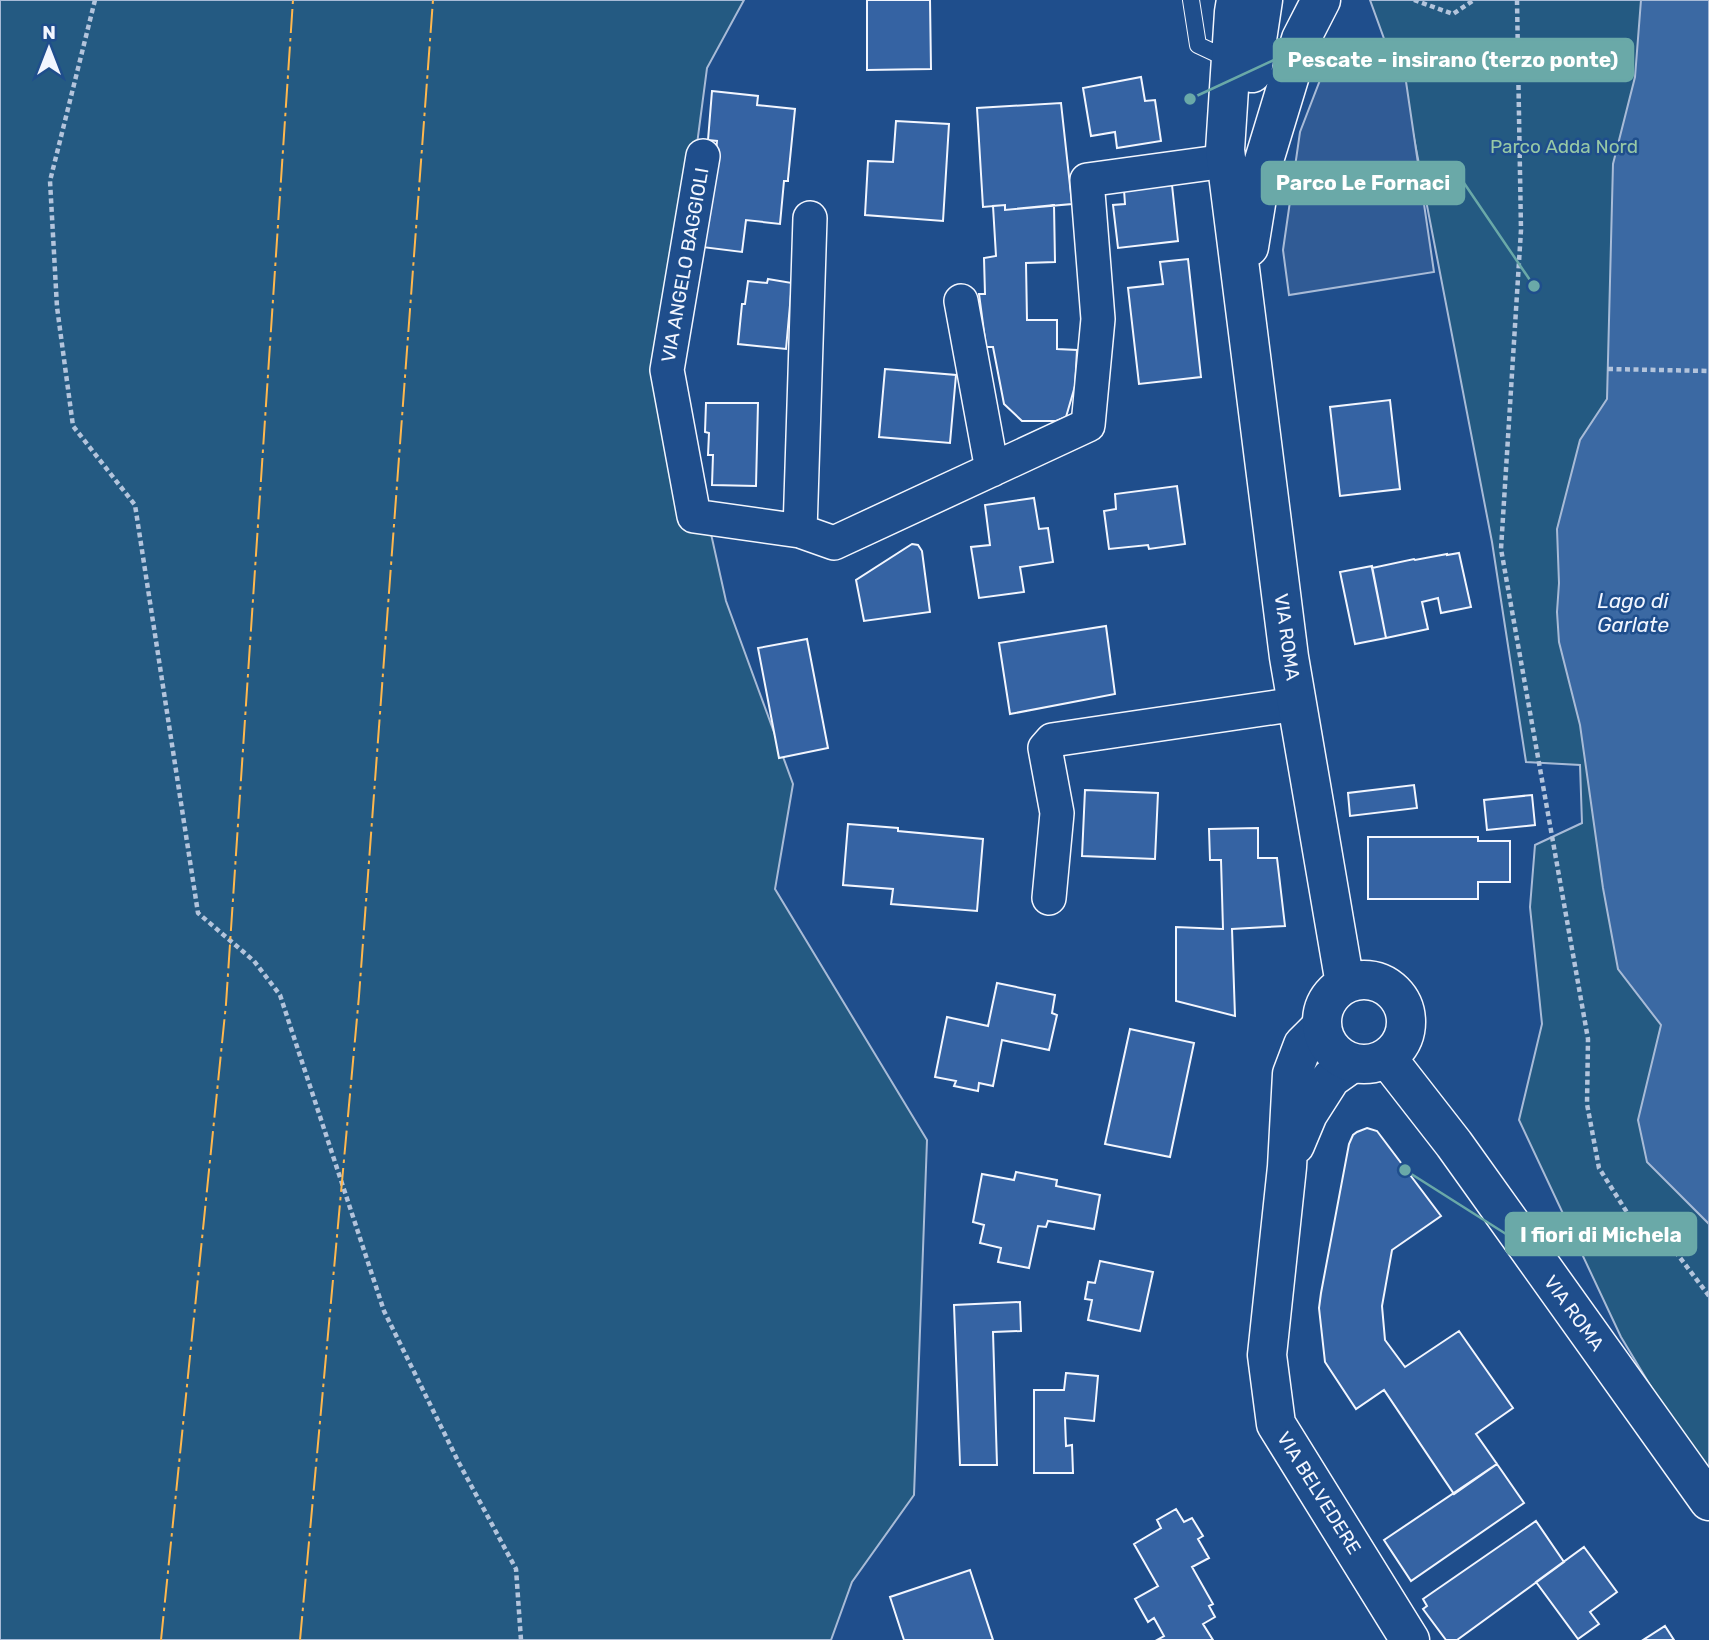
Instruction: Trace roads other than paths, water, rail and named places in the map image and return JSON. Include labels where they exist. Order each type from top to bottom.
[{"type":"main road","points":[[1236,0],[1224,150],[1242,287]]},
{"type":"main road","points":[[1242,287],[1241,148],[1264,0]]},
{"type":"main road","points":[[1242,287],[1262,167],[1301,39],[1321,0]]},
{"type":"main road","name":"VIA ROMA","points":[[1242,287],[1289,657],[1345,984]]},
{"type":"main road","points":[[1359,980],[1373,981],[1386,986],[1397,995],[1404,1007],[1407,1022],[1405,1036],[1398,1049],[1370,1061],[1341,1058],[1331,1050],[1321,1027],[1322,1014],[1326,1002],[1345,984],[1359,980]]},
{"type":"main road","name":"VIA BELVEDERE","points":[[1321,1027],[1303,1045],[1292,1073],[1287,1167],[1267,1355],[1276,1423],[1410,1640]]},
{"type":"main road","name":"VIA ROMA","points":[[1370,1061],[1454,1144],[1709,1501]]},
{"type":"main road","name":"VIA BELVEDERE","points":[[1287,1167],[1308,1114],[1331,1078],[1370,1061]]},
{"type":"street","name":"VIA ANGELO BAGGIOLI","points":[[703,156],[667,370],[694,516],[800,531],[834,543],[1088,425],[1098,319],[1087,180],[1226,161]]},
{"type":"street","points":[[800,531],[810,218]]},
{"type":"street","points":[[961,301],[992,470]]},
{"type":"street","points":[[1049,898],[1057,813],[1045,748],[1052,740],[1297,704]]},
{"type":"lane","points":[[1191,0],[1198,45],[1230,60]]},
{"type":"water","name":"Lago di Garlate","points":[[1641,0],[1709,0],[1709,1224],[1647,1162],[1638,1120],[1661,1025],[1618,969],[1603,888],[1580,725],[1559,642],[1557,612],[1557,529],[1580,440],[1607,399],[1613,164],[1635,77]]},
{"type":"place","name":"Pescate - insirano (terzo ponte)","points":[[1190,99]]},
{"type":"place","name":"Parco Le Fornaci","points":[[1534,286]]},
{"type":"place","name":"I fiori di Michela","points":[[1405,1170]]},
{"type":"park label","name":"Parco Adda Nord","points":[[1564,146]]}]
